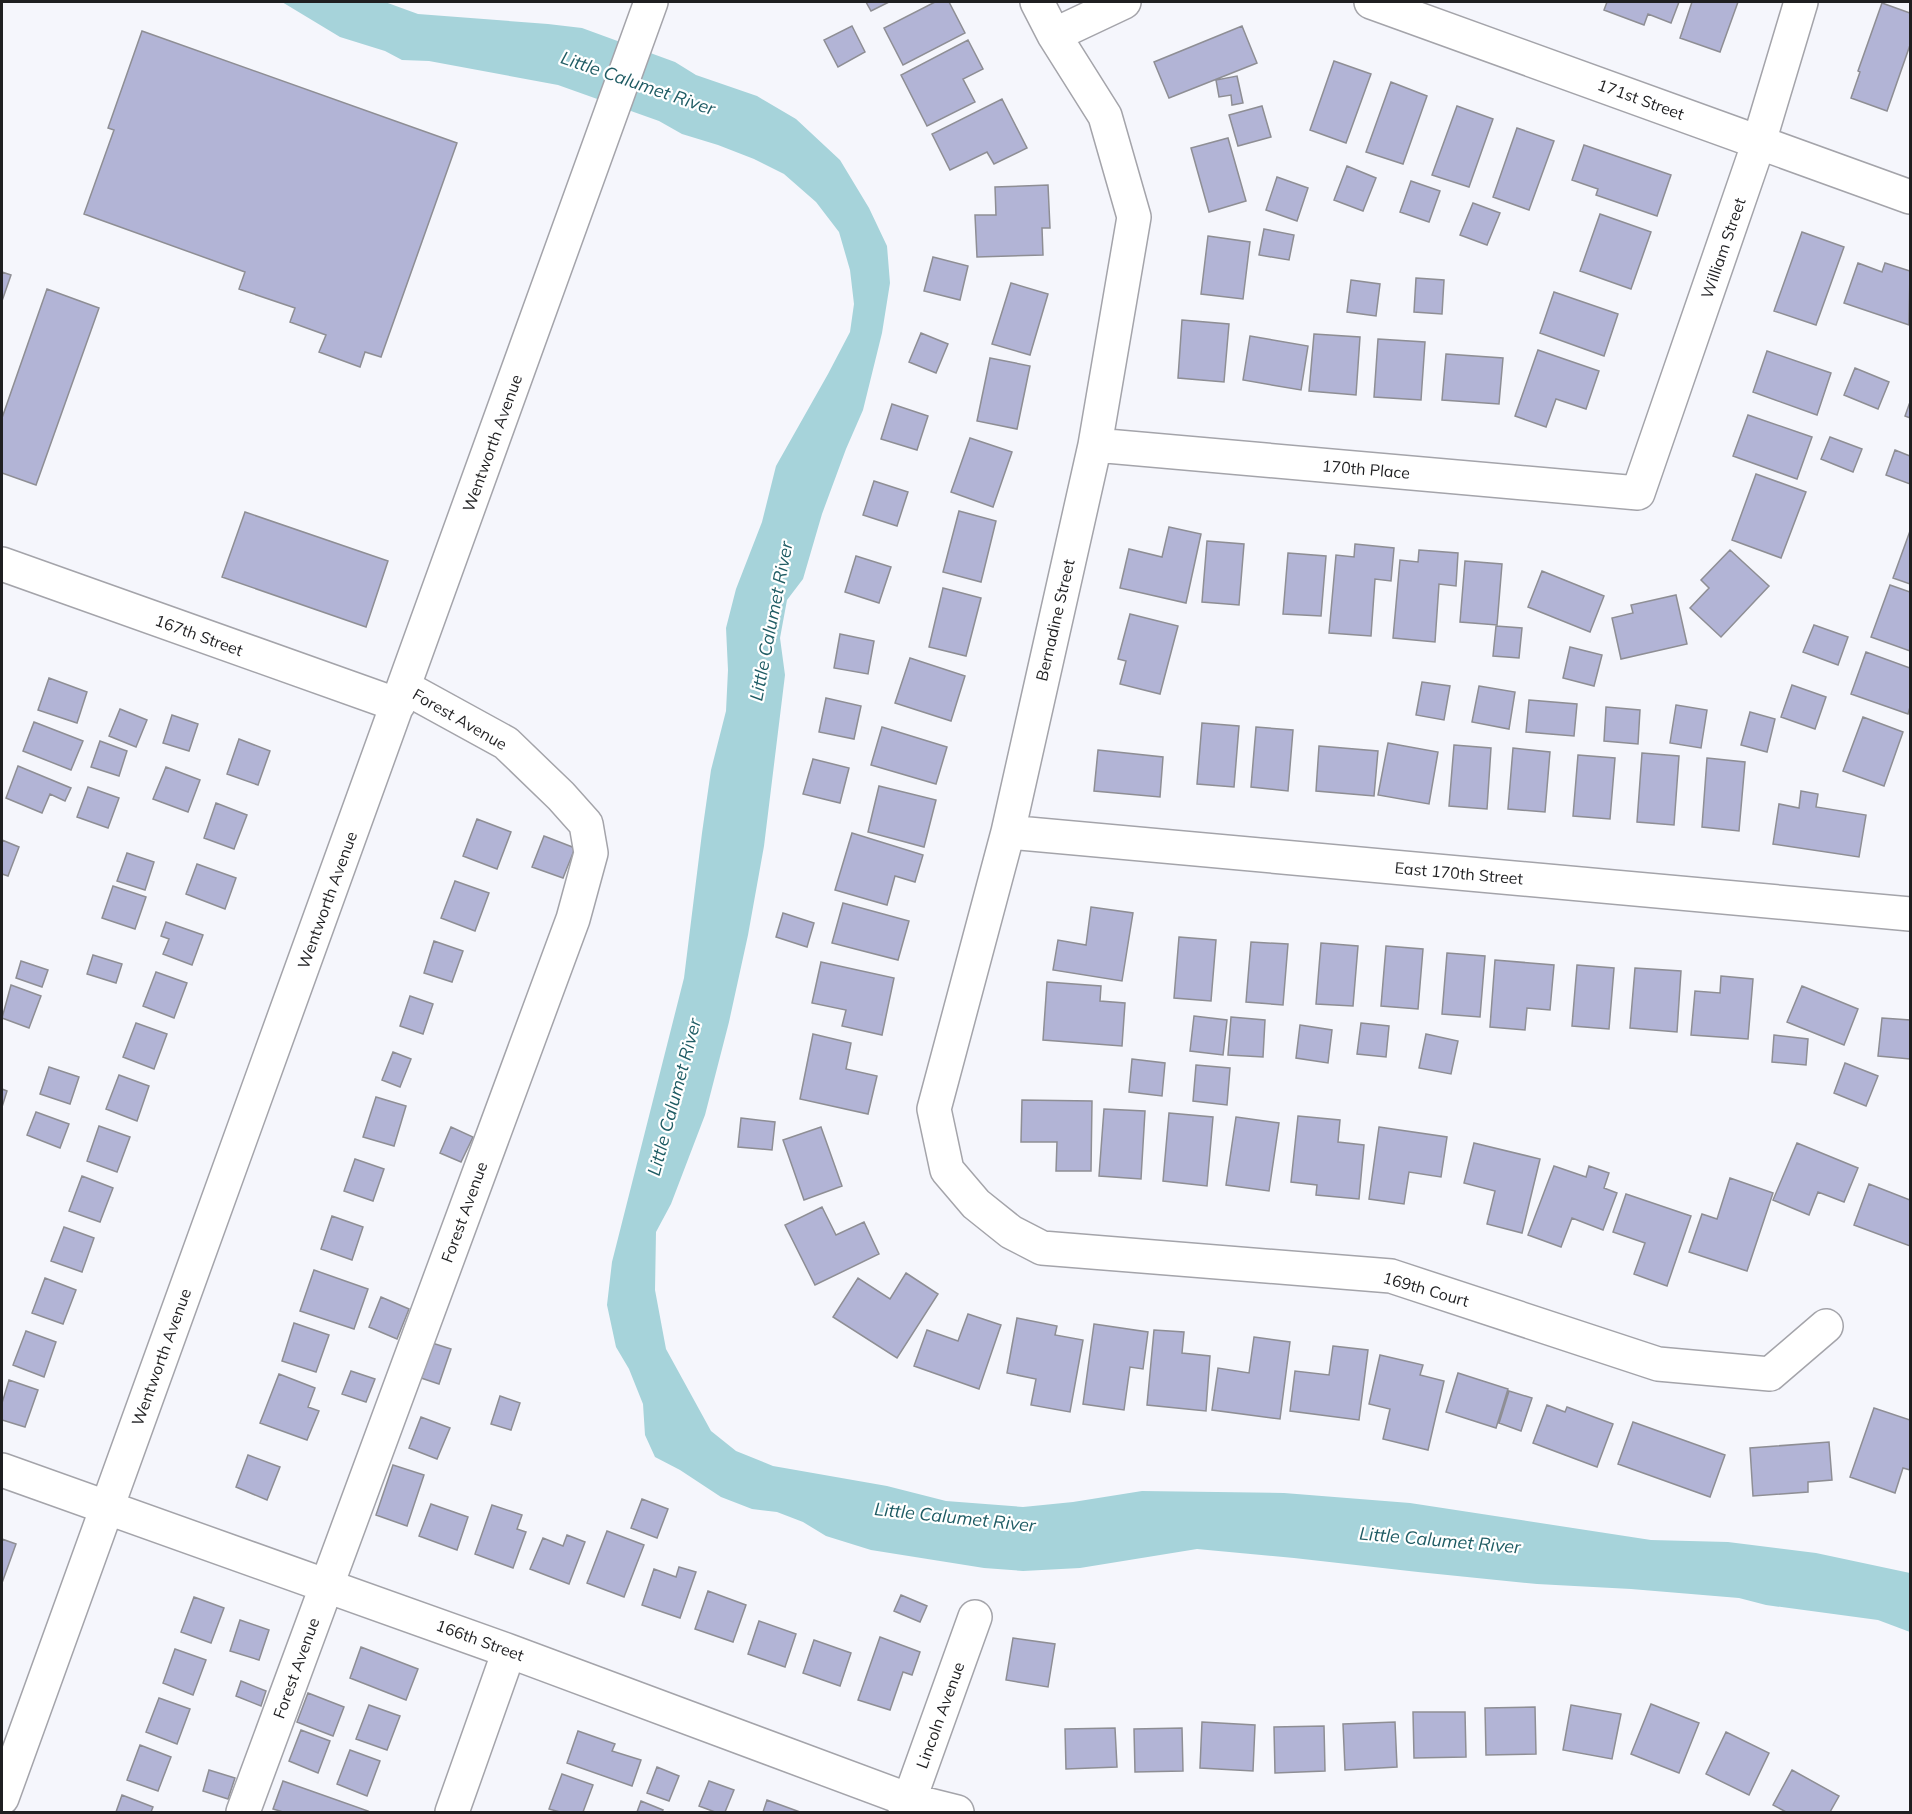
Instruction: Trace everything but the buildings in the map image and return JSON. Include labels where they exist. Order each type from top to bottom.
[{"type":"street","name":"Wentworth Avenue","points":[[2,1798],[651,2]]},
{"type":"street","points":[[1037,2],[1054,35],[1124,2]]},
{"type":"street","name":"171st Street","points":[[1371,2],[1911,197]]},
{"type":"street","name":"William Street","points":[[1638,493],[1759,142],[1801,2]]},
{"type":"street","name":"Bernadine Street","points":[[976,1203],[947,1170],[934,1109],[1008,832],[1095,445],[1134,217],[1105,116],[1054,35]]},
{"type":"street","name":"170th Place","points":[[1095,445],[1638,493]]},
{"type":"street","name":"167th Street","points":[[2,564],[401,696]]},
{"type":"street","name":"Forest Avenue","points":[[243,1812],[573,919],[591,853],[586,824],[561,796],[506,743],[401,696]]},
{"type":"street","name":"East 170th Street","points":[[1008,832],[1911,914]]},
{"type":"street","name":"169th Court","points":[[976,1203],[1011,1232],[1042,1248],[1391,1276],[1658,1364],[1770,1374],[1826,1326]]},
{"type":"street","name":"166th Street","points":[[2,1470],[509,1650],[907,1806],[957,1812]]},
{"type":"street","name":"Lincoln Avenue","points":[[907,1806],[975,1617]]},
{"type":"street","points":[[452,1812],[509,1650]]},
{"type":"water","name":"Little Calumet River","points":[[282,2],[385,2],[418,14],[582,28],[675,62],[696,75],[757,96],[796,119],[840,160],[869,208],[887,246],[890,283],[882,333],[863,410],[822,514],[803,579],[787,600],[780,638],[785,675],[764,846],[729,1022],[705,1115],[671,1204],[656,1232],[655,1290],[666,1349],[711,1431],[736,1451],[773,1466],[887,1486],[946,1501],[1023,1507],[1142,1491],[1284,1493],[1410,1503],[1651,1540],[1728,1542],[1816,1553],[1910,1573],[1910,1632],[1878,1620],[1766,1605],[1739,1598],[1537,1584],[1197,1549],[1080,1568],[1023,1571],[984,1568],[871,1550],[826,1536],[803,1522],[777,1512],[752,1509],[721,1497],[680,1470],[655,1457],[645,1435],[643,1404],[629,1369],[616,1347],[607,1305],[612,1262],[684,978],[711,770],[726,711],[728,670],[726,628],[736,589],[762,522],[776,466],[850,332],[854,304],[850,270],[839,232],[816,202],[784,174],[754,159],[682,134],[659,121],[558,85],[429,61],[402,60],[385,51],[340,37]]}]
